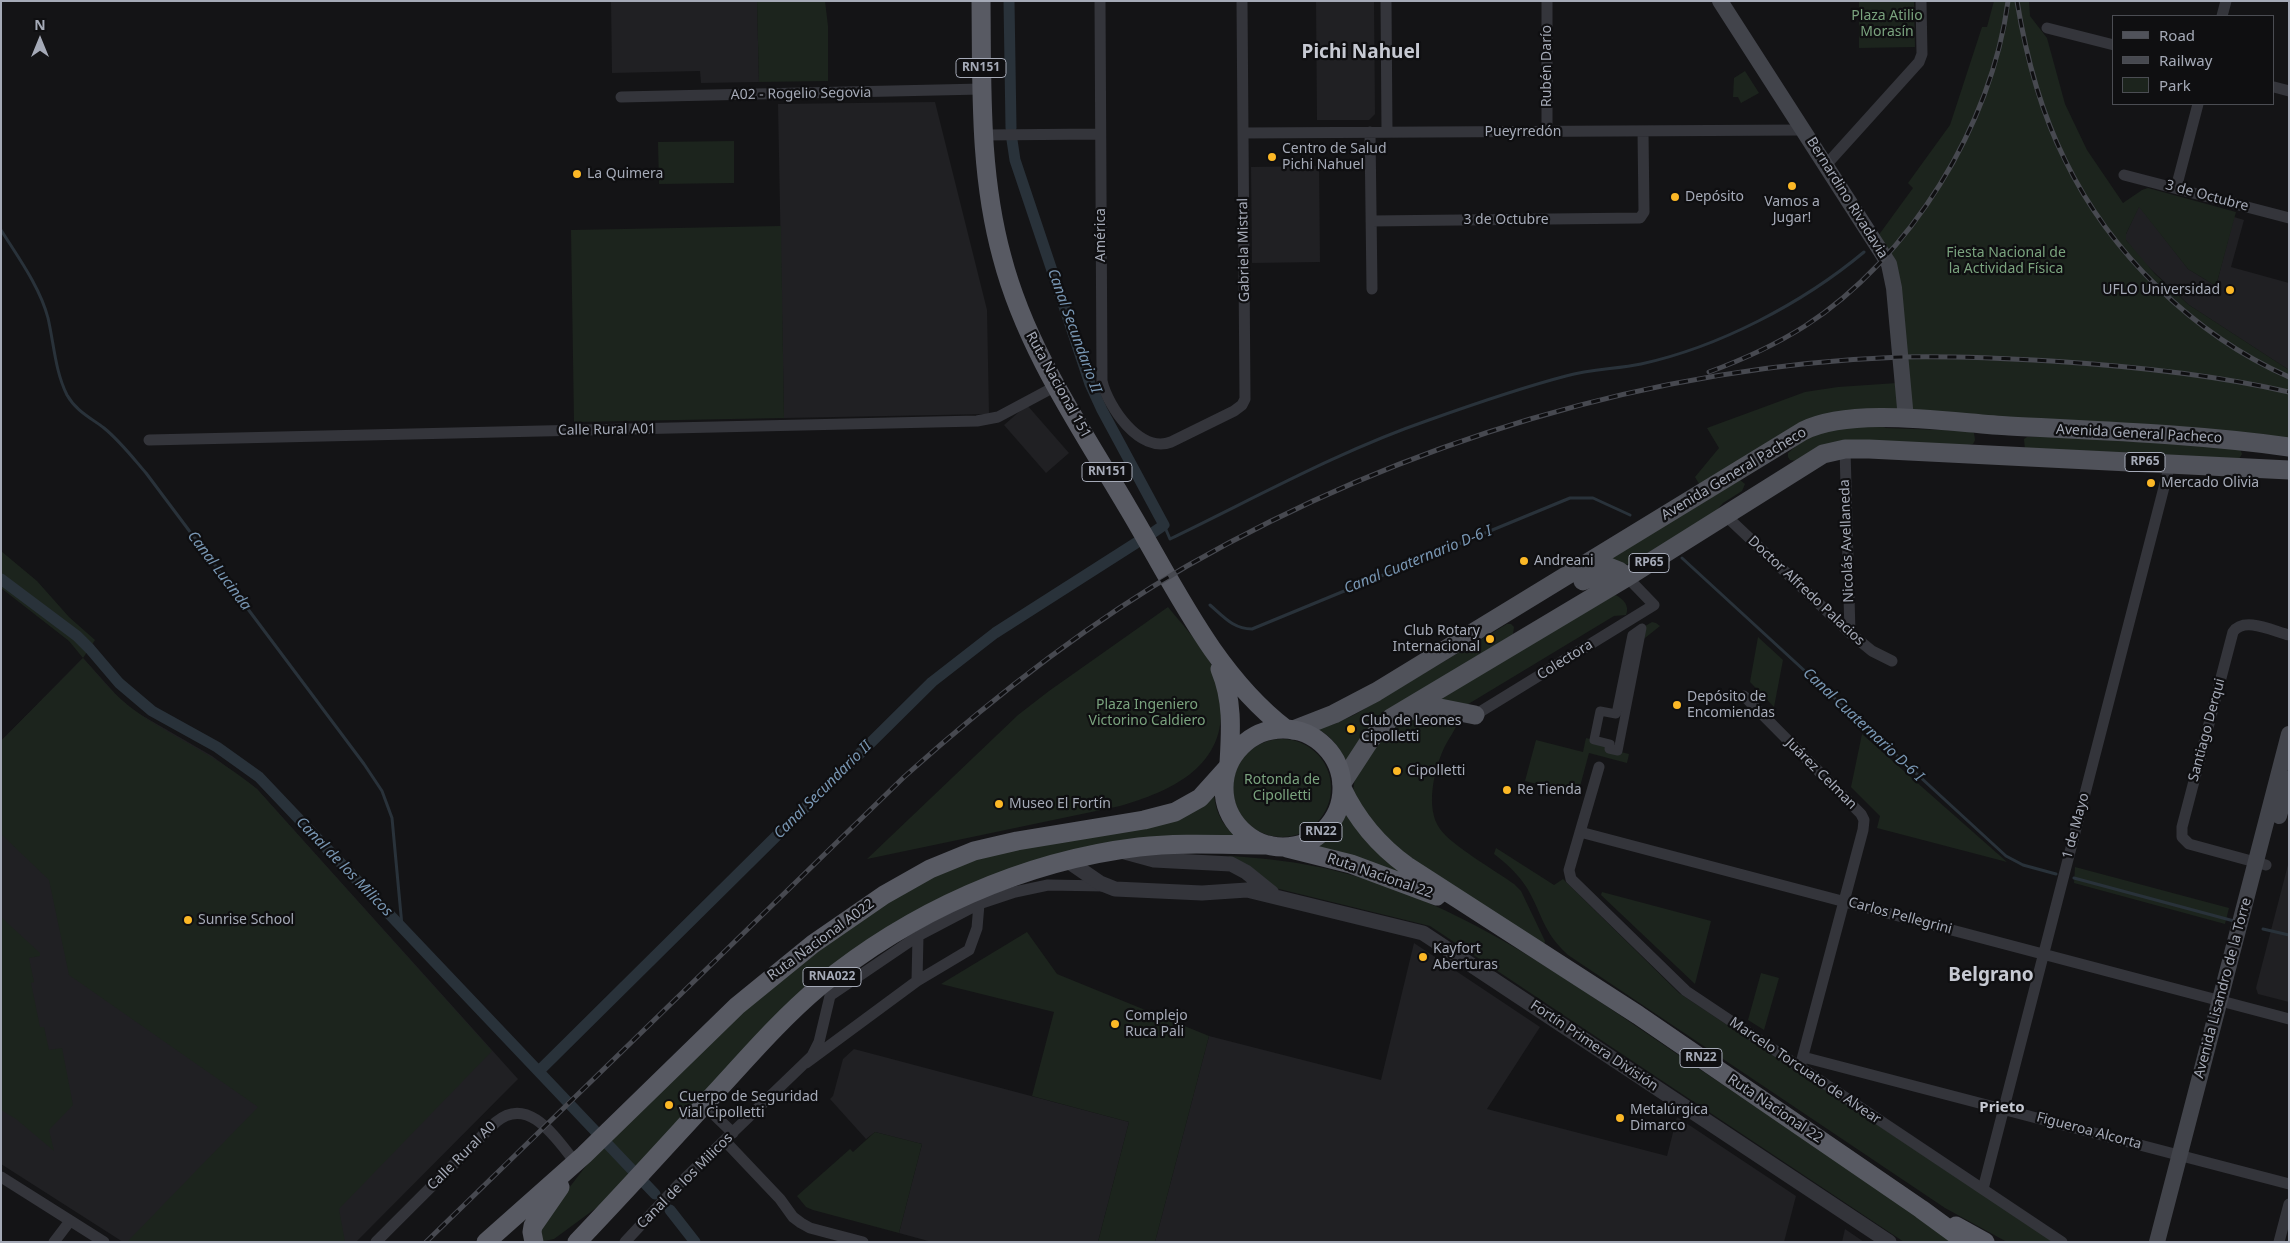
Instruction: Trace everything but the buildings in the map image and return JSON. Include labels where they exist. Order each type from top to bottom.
[{"type":"highway","name":"Ruta Nacional 151","points":[[981,1],[983,135],[989,199],[1002,258],[1024,322],[1056,386],[1213,652],[1249,698],[1290,729]]},
{"type":"highway","name":"Ruta Nacional 151","points":[[1213,652],[1229,698],[1231,728],[1228,765]]},
{"type":"highway","points":[[1228,765],[1242,745],[1251,738],[1271,730],[1290,729]]},
{"type":"highway","name":"RN22","points":[[1228,765],[1224,778],[1224,795],[1233,821],[1249,836],[1275,846],[1301,844],[1324,830],[1338,809],[1342,786],[1336,762],[1330,752],[1314,738],[1290,729]]},
{"type":"highway","name":"Ruta Nacional A022","points":[[486,1242],[580,1159],[737,1006],[837,926],[906,882],[948,861],[988,848],[1040,837],[1144,820],[1175,812],[1200,798],[1228,765]]},
{"type":"highway","name":"Ruta Nacional 22","points":[[1342,786],[1364,825],[1385,848],[1407,866],[1477,913],[1630,1010],[1921,1208],[1966,1242]]},
{"type":"highway","name":"RNA022","points":[[577,1242],[774,1030],[836,973],[896,932],[942,906],[1015,877],[1068,861],[1118,850],[1178,844],[1275,846]]},
{"type":"highway","name":"Ruta Nacional 22","points":[[1275,846],[1323,856],[1372,871],[1477,913]]},
{"type":"highway","points":[[534,1242],[532,1232],[536,1222],[580,1159]]},
{"type":"highway","points":[[562,1242],[611,1206]]},
{"type":"highway","name":"Ruta Nacional 22","points":[[1921,1208],[1986,1242]]},
{"type":"main road","name":"Bernardino Rivadavia","points":[[1720,1],[1885,257],[1892,272],[1906,419]]},
{"type":"main road","name":"Avenida General Pacheco","points":[[1290,729],[1362,700],[1803,431],[1822,423],[1844,420],[1906,419],[2200,436],[2280,446]]},
{"type":"main road","points":[[2000,454],[2002,426]]},
{"type":"main road","points":[[2280,446],[2280,470]]},
{"type":"main road","name":"Avenida General Pacheco","points":[[1342,786],[1370,740],[1391,718],[1626,577],[1823,454],[1844,449],[2000,454],[2280,470]]},
{"type":"main road","points":[[1757,460],[1774,484]]},
{"type":"main road","points":[[1548,624],[1531,598],[1565,591],[1605,568],[1612,568],[1626,577]]},
{"type":"main road","points":[[1391,718],[1407,712],[1431,708],[1476,714]]},
{"type":"main road","name":"Avenida Lisandro de la Torre","points":[[2168,1242],[2185,1156],[2261,863],[2289,734]]},
{"type":"main road","name":"Avenida Lisandro de la Torre","points":[[2261,863],[2289,779]]},
{"type":"main road","name":"Avenida Lisandro de la Torre","points":[[2157,1242],[2185,1156]]},
{"type":"street","name":"América","points":[[1100,1],[1102,381],[1107,396],[1128,427],[1142,438],[1158,444]]},
{"type":"street","name":"Gabriela Mistral","points":[[1158,444],[1171,442],[1234,411],[1242,405],[1245,399],[1242,1]]},
{"type":"street","points":[[1386,1],[1387,132]]},
{"type":"street","name":"Rubén Darío","points":[[1546,1],[1548,131]]},
{"type":"street","points":[[1826,166],[1920,61],[1922,54],[1922,1]]},
{"type":"street","points":[[2222,15],[2226,1]]},
{"type":"street","points":[[2047,28],[2112,44]]},
{"type":"street","points":[[2275,87],[2289,91]]},
{"type":"street","name":"A02 - Rogelio Segovia","points":[[621,97],[982,89]]},
{"type":"street","points":[[2176,188],[2198,105]]},
{"type":"street","name":"Pueyrredón","points":[[1243,133],[1803,130]]},
{"type":"street","name":"3 de Octubre","points":[[1371,221],[1625,219],[1642,217],[1644,212],[1644,131]]},
{"type":"street","points":[[1370,132],[1372,289]]},
{"type":"street","points":[[983,135],[1100,134]]},
{"type":"street","name":"3 de Octubre","points":[[2124,175],[2289,218]]},
{"type":"street","name":"Calle Rural A01","points":[[150,440],[977,421],[998,417],[1056,386]]},
{"type":"street","name":"Nicolás Avellaneda","points":[[1844,449],[1850,634]]},
{"type":"street","name":"1 de Mayo","points":[[1982,1189],[2170,464]]},
{"type":"street","name":"Doctor Alfredo Palacios","points":[[1725,515],[1850,634],[1872,651],[1892,661]]},
{"type":"street","name":"Colectora","points":[[1476,714],[1654,605],[1626,577]]},
{"type":"street","name":"Santiago Derqui","points":[[2261,863],[2192,846],[2182,837],[2182,826],[2233,632],[2238,626],[2249,625],[2289,635]]},
{"type":"street","points":[[1642,628],[1618,751],[1609,749],[1610,744],[1594,740],[1600,711],[1616,714],[1632,635],[1642,628]]},
{"type":"street","name":"Juárez Celman","points":[[1744,696],[1863,817],[1863,830],[1801,1062]]},
{"type":"street","points":[[1580,832],[1598,767]]},
{"type":"street","name":"Carlos Pellegrini","points":[[1580,832],[2289,1019]]},
{"type":"street","name":"Marcelo Torcuato de Alvear","points":[[1580,832],[1569,875],[1680,987],[1801,1062],[1831,1088],[2062,1242]]},
{"type":"street","name":"Fortín Primera División","points":[[1118,850],[1154,860],[1223,862],[1246,872],[1277,897]]},
{"type":"street","name":"Fortín Primera División","points":[[1068,861],[1106,886],[1123,890],[1202,893],[1247,890],[1414,930],[1430,938],[1889,1242]]},
{"type":"street","points":[[1223,862],[1233,872],[1232,880],[1226,891]]},
{"type":"street","points":[[831,995],[918,936],[979,904],[1015,892],[1048,885],[1106,886]]},
{"type":"street","points":[[806,1063],[917,981],[969,950],[976,928],[979,904]]},
{"type":"street","points":[[917,981],[918,936]]},
{"type":"street","name":"Canal de los Milicos","points":[[625,1242],[673,1190],[806,1063],[819,1042],[836,973]]},
{"type":"street","name":"Figueroa Alcorta","points":[[1801,1062],[1843,1067],[2289,1184]]},
{"type":"street","points":[[1831,1088],[1827,1081],[1828,1074],[1835,1068],[1843,1067]]},
{"type":"street","points":[[704,1104],[801,1224],[863,1242]]},
{"type":"street","name":"Calle Rural A0","points":[[376,1242],[496,1122],[508,1114],[520,1112],[538,1119],[580,1159]]},
{"type":"street","points":[[1,1177],[104,1242]]},
{"type":"street","points":[[2279,1242],[2289,1204]]},
{"type":"street","points":[[54,1242],[70,1220]]},
{"type":"shaded area","points":[[611,1],[757,1],[759,82],[701,83],[700,71],[612,73]]},
{"type":"shaded area","points":[[1316,1],[1374,1],[1375,114],[1369,120],[1317,120]]},
{"type":"shaded area","points":[[935,102],[987,310],[989,414],[784,418],[778,104]]},
{"type":"shaded area","points":[[1319,166],[1320,262],[1252,263],[1251,167]]},
{"type":"shaded area","name":"UFLO Universidad","points":[[2139,206],[2188,269],[2216,286],[2234,217],[2244,220],[2231,267],[2289,283],[2289,370],[2189,305],[2141,260],[2126,240],[2126,234]]},
{"type":"shaded area","points":[[1027,405],[1069,453],[1046,473],[1004,425]]},
{"type":"shaded area","name":"Sunrise School","points":[[83,658],[119,698],[136,712],[212,756],[257,789],[518,1079],[356,1242],[123,1242],[1,1164],[1,741]]},
{"type":"shaded area","points":[[2289,861],[2289,1002],[2258,994],[2256,988]]},
{"type":"shaded area","points":[[1414,943],[1540,1027],[1487,1109],[1667,1156],[1677,1117],[1796,1196],[1784,1242],[1155,1242],[1209,1036],[1381,1080]]},
{"type":"shaded area","points":[[854,1049],[1129,1122],[1098,1242],[932,1242],[899,1233],[922,1144],[875,1132],[866,1139],[830,1099],[833,1096],[843,1059]]},
{"type":"shaded area","points":[[1845,1229],[1864,1242],[1842,1242]]},
{"type":"green space","points":[[757,1],[825,1],[828,26],[828,81],[759,82]]},
{"type":"green space","name":"Plaza Atilio Morasín","points":[[1859,1],[1914,1],[1915,47],[1859,48]]},
{"type":"green space","name":"Fiesta Nacional de la Actividad Física","points":[[1994,1],[2029,1],[2030,16],[2047,38],[2065,104],[2087,150],[2123,203],[2148,188],[2236,212],[2216,286],[2188,269],[2139,207],[2126,234],[2126,240],[2155,274],[2189,305],[2289,370],[2289,442],[1913,411],[1878,236],[1913,188],[1908,183],[1950,125],[1982,27],[1987,27]]},
{"type":"green space","points":[[1745,71],[1759,93],[1741,103],[1738,97],[1733,97],[1734,78]]},
{"type":"green space","points":[[734,141],[734,183],[659,184],[658,142]]},
{"type":"green space","points":[[781,226],[784,418],[574,422],[571,230]]},
{"type":"green space","points":[[1897,383],[1898,409],[1833,415],[1701,487],[1695,477],[1719,448],[1707,428],[1805,392],[1838,387]]},
{"type":"green space","points":[[1874,423],[1886,428],[1968,431],[1974,433],[1975,440],[1973,444],[1968,445],[1796,461],[1790,460],[1788,457],[1788,453],[1810,434]]},
{"type":"green space","points":[[2064,435],[2240,449],[2242,454],[2239,459],[2025,449],[2024,439],[2027,437],[2056,437]]},
{"type":"green space","points":[[1740,480],[1745,484],[1742,491],[1723,503],[1715,512],[1634,562],[1625,565],[1607,561]]},
{"type":"green space","points":[[1,551],[37,581],[69,617],[95,640],[83,658],[69,641],[1,588]]},
{"type":"green space","points":[[1615,595],[1625,603],[1627,608],[1626,615],[1614,616],[1465,706],[1426,704]]},
{"type":"green space","name":"Plaza Ingeniero Victorino Caldiero","points":[[1168,607],[1207,656],[1218,679],[1220,688],[1219,730],[1213,747],[1203,762],[1190,774],[1174,785],[1157,793],[1120,806],[867,859],[1018,715]]},
{"type":"green space","points":[[1652,622],[1660,626],[1640,642],[1642,628]]},
{"type":"green space","points":[[1507,624],[1511,624],[1514,627],[1513,634],[1389,712],[1348,767],[1336,744],[1316,728],[1332,725],[1354,715]]},
{"type":"green space","points":[[1758,637],[1783,660],[1774,707],[1750,682]]},
{"type":"green space","name":"Sunrise School","points":[[83,658],[108,687],[129,706],[152,722],[228,767],[257,789],[492,1051],[339,1209],[345,1242],[127,1242],[258,1107],[69,975],[49,880],[1,834],[1,741]]},
{"type":"green space","points":[[1431,715],[1459,721],[1444,748],[1434,778],[1432,800],[1435,820],[1440,829],[1454,843],[1514,884],[1521,891],[1545,941],[1542,946],[1399,850],[1375,828],[1353,792],[1355,777],[1369,753],[1397,724],[1408,719]]},
{"type":"green space","points":[[1862,734],[2007,862],[1877,828],[1880,816],[1851,787]]},
{"type":"green space","points":[[1586,738],[1610,744],[1609,749],[1629,754],[1627,763],[1589,753],[1578,794],[1525,781],[1536,740],[1583,752]]},
{"type":"green space","name":"Rotonda de Cipolletti","points":[[1282,739],[1301,743],[1317,753],[1327,769],[1331,788],[1327,807],[1317,823],[1301,833],[1282,837],[1263,833],[1247,823],[1237,807],[1233,788],[1237,769],[1247,753],[1263,743]]},
{"type":"green space","points":[[1214,795],[1222,820],[1239,840],[1141,841],[880,934],[607,1200],[554,1239],[544,1241],[540,1238],[538,1228],[589,1162],[751,1003],[878,906],[950,867]]},
{"type":"green space","points":[[1346,811],[1416,879],[1313,847],[1331,833]]},
{"type":"green space","points":[[1496,848],[1554,885],[1563,879],[1679,993],[2054,1242],[2007,1242],[1945,1208],[1568,955],[1548,930],[1524,883],[1494,854]]},
{"type":"green space","points":[[1228,856],[1282,861],[1336,871],[1386,886],[1434,905],[1480,928],[1569,981],[1955,1242],[1904,1242],[1430,926],[1271,887]]},
{"type":"green space","points":[[2075,867],[2229,908],[2225,924],[2074,883]]},
{"type":"green space","points":[[1602,892],[1711,921],[1695,984],[1601,895]]},
{"type":"green space","points":[[1,917],[40,953],[40,956],[29,958],[34,982],[31,983],[40,1027],[44,1027],[49,1050],[62,1048],[73,1105],[49,1130],[54,1151],[16,1119],[1,1110]]},
{"type":"green space","name":"Complejo Ruca Pali","points":[[1027,932],[1057,974],[1209,1036],[1155,1242],[1098,1242],[1129,1122],[1032,1096],[1054,1012],[941,984]]},
{"type":"green space","points":[[1761,973],[1779,978],[1764,1030],[1748,1020]]},
{"type":"green space","points":[[875,1132],[922,1144],[899,1233],[813,1210],[806,1207],[797,1196],[850,1149],[853,1152]]},
{"type":"waterway","name":"Canal Secundario II","points":[[1009,1],[1011,128]]},
{"type":"waterway","name":"Canal Secundario II","points":[[1012,140],[1015,160],[1090,384],[1164,525],[1151,534]]},
{"type":"waterway","name":"Canal Lucinda","points":[[1,230],[28,272],[40,295],[48,318],[60,376],[71,401],[79,410],[115,438],[146,473],[364,764],[382,791],[392,818],[402,926]]},
{"type":"waterway","points":[[1164,525],[1170,539],[1330,460],[1396,432],[1497,396],[1575,374],[1641,364],[1730,335],[1759,321],[1814,289],[1864,252]]},
{"type":"waterway","name":"Canal Cuaternario D-6 I","points":[[1210,605],[1239,627],[1252,629],[1570,498],[1593,498],[1630,515]]},
{"type":"waterway","name":"Canal Secundario II","points":[[539,1071],[932,682],[995,633],[1136,543]]},
{"type":"waterway","name":"Canal Cuaternario D-6 I","points":[[1682,558],[2006,856],[2023,865],[2056,874]]},
{"type":"waterway","name":"Canal de los Milicos","points":[[1,579],[77,636],[119,683],[152,711],[217,747],[259,777],[655,1194]]},
{"type":"waterway","name":"Canal Cuaternario D-6 I","points":[[2074,878],[2234,921]]},
{"type":"waterway","name":"Canal Cuaternario D-6 I","points":[[2263,929],[2289,935]]},
{"type":"waterway","name":"Canal de los Milicos","points":[[670,1210],[695,1242]]},
{"type":"railway","points":[[1709,372],[1758,352],[1805,326],[1843,298],[1879,264],[1911,226],[1940,184],[1964,140],[1984,95],[1999,48],[2008,1]]},
{"type":"railway","points":[[2017,1],[2035,82],[2048,122],[2065,160],[2084,194],[2106,227],[2158,288],[2188,314],[2220,338],[2254,359],[2289,377]]},
{"type":"railway","points":[[426,1242],[904,777],[971,719],[1040,664],[1149,589],[1187,566],[1269,522],[1354,483],[1442,448],[1531,419],[1622,395],[1715,376],[1808,364],[1901,357],[2051,361],[2111,365],[2170,372],[2230,380],[2289,392]]},
{"type":"place","name":"Centro de Salud Pichi Nahuel","points":[[1272,157]]},
{"type":"place","name":"La Quimera","points":[[577,174]]},
{"type":"place","name":"Vamos a Jugar!","points":[[1792,186]]},
{"type":"place","name":"Depósito","points":[[1675,197]]},
{"type":"place","name":"UFLO Universidad","points":[[2230,290]]},
{"type":"place","name":"Mercado Olivia","points":[[2151,483]]},
{"type":"place","name":"Andreani","points":[[1524,561]]},
{"type":"place","name":"Club Rotary Internacional","points":[[1490,639]]},
{"type":"place","name":"Depósito de Encomiendas","points":[[1677,705]]},
{"type":"place","name":"Club de Leones Cipolletti","points":[[1351,729]]},
{"type":"place","name":"Cipolletti","points":[[1397,771]]},
{"type":"place","name":"Re Tienda","points":[[1507,790]]},
{"type":"place","name":"Museo El Fortín","points":[[999,804]]},
{"type":"place","name":"Sunrise School","points":[[188,920]]},
{"type":"place","name":"Kayfort Aberturas","points":[[1423,957]]},
{"type":"place","name":"Complejo Ruca Pali","points":[[1115,1024]]},
{"type":"place","name":"Cuerpo de Seguridad Vial Cipolletti","points":[[669,1105]]},
{"type":"place","name":"Metalúrgica Dimarco","points":[[1620,1118]]},
{"type":"district","name":"Pichi Nahuel","points":[[1361,53]]},
{"type":"district","name":"Belgrano","points":[[1991,976]]},
{"type":"district","name":"Prieto","points":[[2002,1108]]}]
